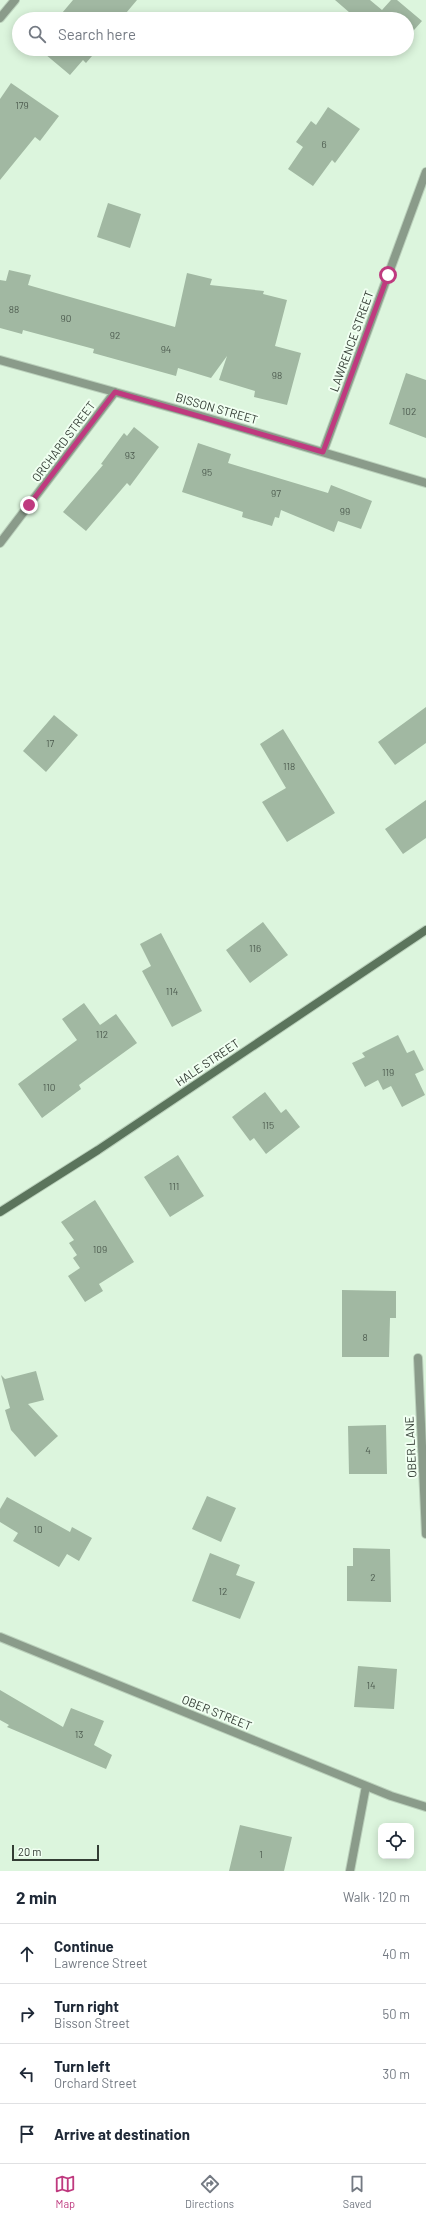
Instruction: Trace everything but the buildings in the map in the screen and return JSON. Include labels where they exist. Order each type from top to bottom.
[{"type":"main road","name":"HALE STREET","points":[[0,1212],[98,1150],[426,930]]},
{"type":"street","points":[[0,18],[15,0]]},
{"type":"street","name":"LAWRENCE STREET","points":[[323,452],[426,172]]},
{"type":"street","name":"BISSON STREET","points":[[0,360],[323,452],[426,483]]},
{"type":"street","name":"ORCHARD STREET","points":[[0,543],[115,392]]},
{"type":"street","name":"OBER LANE","points":[[418,1358],[426,1534]]},
{"type":"street","name":"OBER STREET","points":[[0,1637],[366,1786],[426,1807]]},
{"type":"street","points":[[350,1871],[366,1786]]},
{"type":"route","points":[[29,505],[115,392],[323,452],[388,275]]}]
